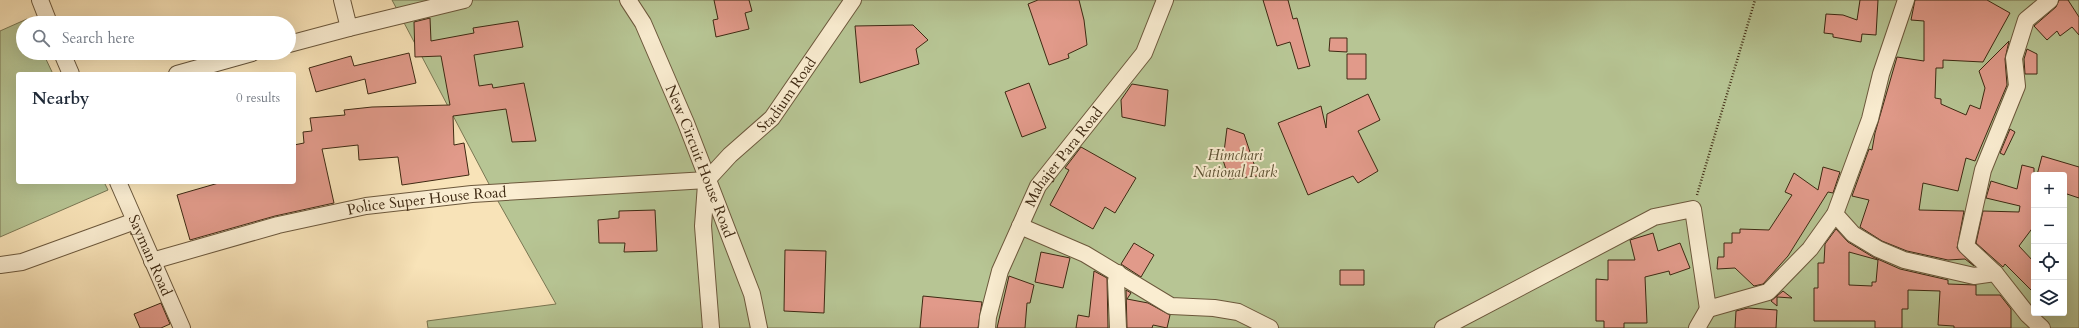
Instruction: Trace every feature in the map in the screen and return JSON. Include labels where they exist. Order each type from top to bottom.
[{"type":"street","points":[[40,0],[46,16]]},
{"type":"street","points":[[342,0],[349,28]]},
{"type":"street","points":[[296,42],[464,0]]},
{"type":"street","name":"New Circuit House Road","points":[[628,0],[643,24],[686,123],[752,294],[759,328]]},
{"type":"street","name":"Stadium Road","points":[[707,180],[730,155],[772,118],[853,0]]},
{"type":"street","name":"Mahajer Para Road","points":[[987,328],[988,317],[1000,272],[1038,186],[1144,53],[1165,0]]},
{"type":"street","points":[[1708,309],[1768,292],[1810,248],[1835,214],[1870,120],[1881,74],[1906,0]]},
{"type":"street","points":[[2042,328],[2028,315],[1995,273],[1966,246],[1983,170],[2017,86],[2014,58],[2026,20],[2050,0]]},
{"type":"street","points":[[65,60],[70,72]]},
{"type":"street","points":[[184,72],[227,60]]},
{"type":"street","points":[[707,180],[703,226],[711,328]]},
{"type":"street","name":"Police Super House Road","points":[[152,261],[278,224],[366,206],[472,194],[707,180]]},
{"type":"street","name":"Sayman Road","points":[[119,184],[182,328]]},
{"type":"street","points":[[1443,328],[1654,217],[1693,208],[1708,309],[1697,328]]},
{"type":"street","points":[[1835,214],[1853,234],[1904,260],[1974,276],[1995,273]]},
{"type":"street","points":[[0,265],[22,262],[135,221]]},
{"type":"street","points":[[1020,226],[1084,254],[1171,306],[1214,308],[1238,312],[1270,328]]},
{"type":"street","points":[[1118,273],[1116,281],[1118,328]]},
{"type":"path","points":[[1693,208],[1755,0]]},
{"type":"green space","name":"Himchari National Park","points":[[392,0],[2079,0],[2079,328],[428,328],[427,321],[556,304],[499,203]]},
{"type":"green space","points":[[16,24],[16,60],[46,60],[52,72],[16,72],[16,184],[105,184],[108,190],[0,237],[0,31]]},
{"type":"building","points":[[714,0],[749,0],[752,11],[745,13],[749,29],[716,37],[713,20],[718,19]]},
{"type":"building","points":[[1038,0],[1079,0],[1084,20],[1087,45],[1068,54],[1069,58],[1049,65],[1028,4]]},
{"type":"building","points":[[1263,0],[1288,0],[1293,19],[1297,18],[1310,66],[1298,69],[1290,42],[1277,46]]},
{"type":"building","points":[[1860,0],[1878,0],[1876,35],[1862,34],[1861,42],[1833,37],[1833,34],[1824,33],[1826,14],[1843,15],[1857,20]]},
{"type":"building","points":[[1915,0],[1987,0],[2010,13],[1983,62],[1943,60],[1943,68],[1936,68],[1935,98],[1941,99],[1941,104],[1966,115],[1970,105],[1980,109],[1985,88],[1979,71],[2009,41],[2005,59],[2007,85],[1975,161],[1966,158],[1958,191],[1923,183],[1919,210],[1964,211],[1957,248],[1974,266],[1965,259],[1948,260],[1907,251],[1882,241],[1860,227],[1869,200],[1852,196],[1869,149],[1872,150],[1875,133],[1897,57],[1924,61],[1924,21],[1911,20]]},
{"type":"building","points":[[2059,0],[2068,0],[2079,17],[2079,35],[2072,27],[2060,36],[2057,31],[2047,40],[2034,26],[2056,7]]},
{"type":"building","points":[[430,18],[431,41],[474,33],[473,28],[518,21],[523,47],[474,55],[479,86],[492,84],[493,88],[524,83],[536,141],[512,142],[506,109],[453,116],[454,145],[464,143],[469,175],[402,185],[398,157],[359,160],[358,145],[322,149],[334,203],[275,216],[190,240],[177,195],[215,184],[296,184],[296,145],[304,143],[303,132],[312,131],[310,118],[345,115],[344,110],[372,107],[450,105],[441,56],[415,57],[414,22]]},
{"type":"building","points":[[913,25],[928,40],[916,49],[919,64],[860,83],[855,26]]},
{"type":"building","points":[[1330,38],[1347,38],[1347,52],[1329,51]]},
{"type":"building","points":[[2027,49],[2037,54],[2037,74],[2025,74],[2024,59]]},
{"type":"building","points":[[409,53],[416,83],[368,94],[365,79],[316,92],[309,68],[351,56],[354,66]]},
{"type":"building","points":[[1347,54],[1366,54],[1366,79],[1347,79]]},
{"type":"building","points":[[1029,83],[1046,128],[1022,137],[1005,92]]},
{"type":"building","points":[[1132,84],[1168,90],[1165,126],[1122,117],[1121,100]]},
{"type":"building","points":[[1368,94],[1380,120],[1358,131],[1378,171],[1358,183],[1353,176],[1308,195],[1278,123],[1321,106],[1326,128],[1327,114]]},
{"type":"building","points":[[1227,128],[1244,134],[1258,176],[1229,179],[1223,160]]},
{"type":"building","points":[[2010,129],[2015,132],[2004,155],[2000,153]]},
{"type":"building","points":[[1081,147],[1136,178],[1115,213],[1105,207],[1093,229],[1050,205],[1069,170],[1065,168]]},
{"type":"building","points":[[2042,156],[2079,167],[2079,198],[2067,194],[2067,172],[2038,172]]},
{"type":"building","points":[[2022,165],[2034,168],[2034,172],[2031,172],[2031,230],[2019,246],[2031,259],[2031,290],[2005,264],[2003,267],[1976,243],[1983,211],[2019,212],[2020,206],[1986,198],[1991,181],[2017,189]]},
{"type":"building","points":[[1823,167],[1840,172],[1833,193],[1828,192],[1788,256],[1763,284],[1754,286],[1735,268],[1717,269],[1718,257],[1724,257],[1724,243],[1732,243],[1732,233],[1740,233],[1740,229],[1769,230],[1792,195],[1785,192],[1794,173],[1818,190]]},
{"type":"building","points":[[655,210],[657,251],[624,252],[625,243],[599,243],[598,220],[619,218],[619,211]]},
{"type":"building","points":[[1836,229],[1848,242],[1873,257],[1900,269],[1948,280],[1948,284],[1976,285],[1976,295],[2000,295],[2011,309],[2011,328],[1954,328],[1954,326],[1938,325],[1940,291],[1908,290],[1908,309],[1902,309],[1902,328],[1875,328],[1875,321],[1814,321],[1814,288],[1818,288],[1818,263],[1824,263],[1825,244]],"holes":[[[1849,252],[1878,260],[1876,282],[1872,282],[1872,286],[1849,285]]]},
{"type":"building","points":[[1653,233],[1658,251],[1680,243],[1690,268],[1670,275],[1669,271],[1645,277],[1647,323],[1624,323],[1624,328],[1604,328],[1604,321],[1596,321],[1596,279],[1608,280],[1608,260],[1635,260],[1630,240]]},
{"type":"building","points":[[1134,243],[1154,255],[1141,277],[1121,264]]},
{"type":"building","points":[[785,250],[826,251],[824,313],[784,311]]},
{"type":"building","points":[[1041,252],[1070,258],[1063,288],[1035,282]]},
{"type":"building","points":[[1340,270],[1364,270],[1364,285],[1340,285]]},
{"type":"building","points":[[1094,271],[1107,278],[1108,328],[1076,328],[1078,315],[1089,317]]},
{"type":"building","points":[[1009,276],[1034,285],[1030,303],[1027,303],[1025,328],[997,328]]},
{"type":"building","points":[[1126,290],[1131,293],[1127,299],[1148,303],[1170,315],[1167,328],[1153,325],[1152,328],[1127,328]]},
{"type":"building","points":[[1783,291],[1792,298],[1777,297],[1777,306],[1771,301]]},
{"type":"building","points":[[923,296],[982,302],[978,328],[920,328]]},
{"type":"building","points":[[161,303],[170,324],[161,328],[140,328],[134,314]]},
{"type":"building","points":[[1748,308],[1777,310],[1776,328],[1735,328],[1736,311]]}]
